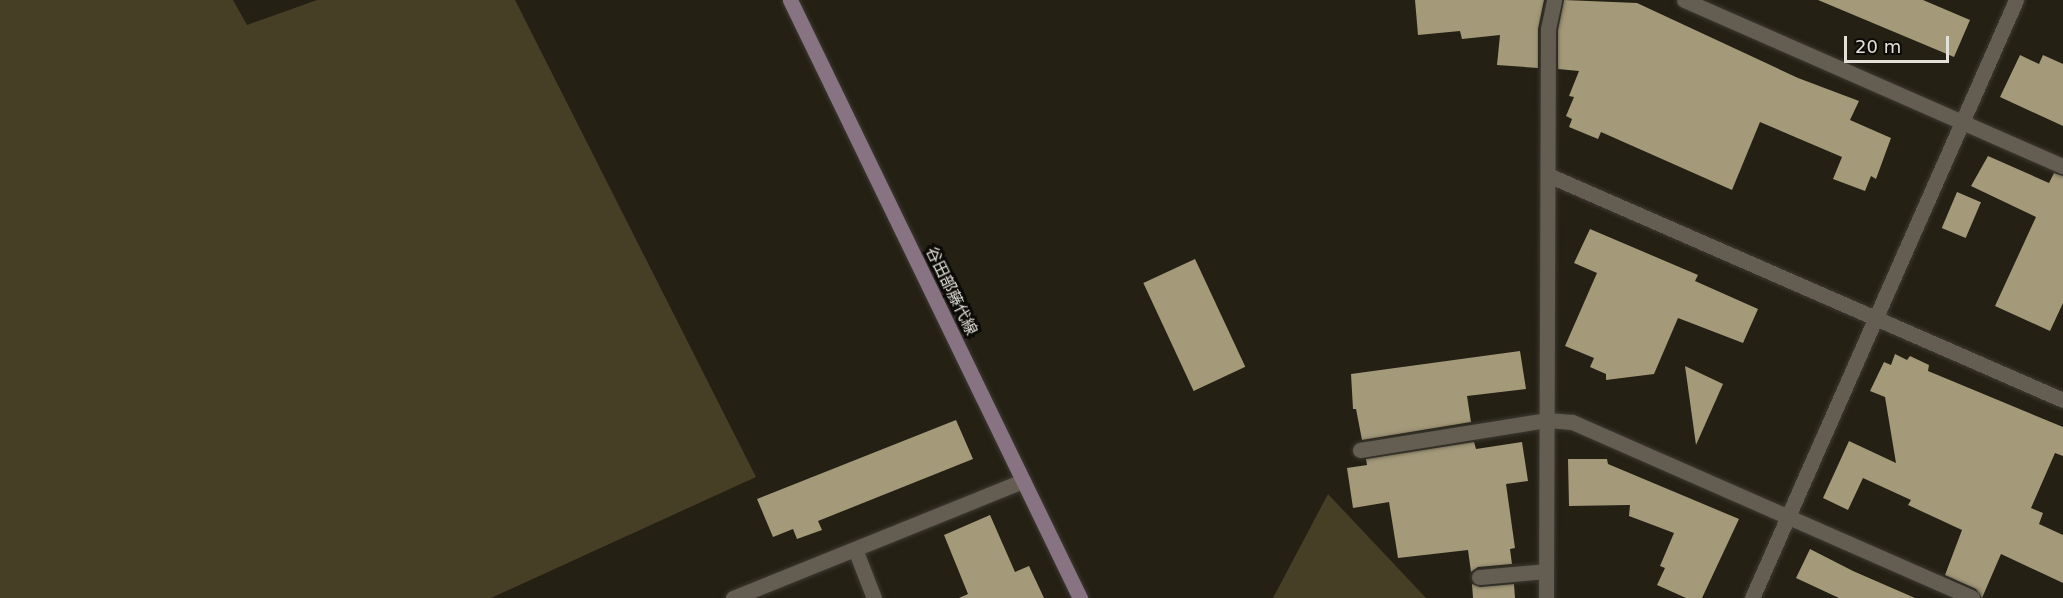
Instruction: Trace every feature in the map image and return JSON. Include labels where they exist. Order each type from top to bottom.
[{"type":"main road","name":"谷田部藤代線","points":[[790,0],[1080,598]]},
{"type":"street","points":[[1546,598],[1548,29],[1554,0]]},
{"type":"street","points":[[1684,0],[2063,166]]},
{"type":"street","points":[[1752,598],[2016,0]]},
{"type":"street","points":[[1548,175],[2063,400]]},
{"type":"street","points":[[1360,450],[1548,420],[1572,422],[1972,598]]},
{"type":"street","points":[[733,598],[1023,482]]},
{"type":"street","points":[[855,549],[874,598]]},
{"type":"street","points":[[1479,577],[1546,571]]},
{"type":"shaded area","points":[[0,0],[233,0],[247,25],[317,0],[515,0],[756,477],[491,598],[0,598]]},
{"type":"shaded area","points":[[1328,494],[1426,598],[1273,598]]},
{"type":"building","points":[[1415,0],[1544,0],[1538,29],[1538,68],[1497,65],[1500,35],[1462,39],[1460,31],[1418,35]]},
{"type":"building","points":[[1564,0],[1637,3],[1798,78],[1859,101],[1850,120],[1891,138],[1876,179],[1871,176],[1865,191],[1833,179],[1842,157],[1760,122],[1732,190],[1601,132],[1598,139],[1569,127],[1572,119],[1566,116],[1574,97],[1569,96],[1579,71],[1558,69],[1558,30]]},
{"type":"building","points":[[1818,0],[1923,0],[1970,20],[1954,57]]},
{"type":"building","points":[[2020,55],[2039,64],[2043,55],[2063,64],[2063,126],[2000,97]]},
{"type":"building","points":[[1988,156],[2049,183],[2054,173],[2063,176],[2063,303],[2050,331],[1995,306],[2036,217],[1971,186]]},
{"type":"building","points":[[1957,192],[1981,202],[1966,238],[1942,228]]},
{"type":"building","points":[[1590,229],[1698,275],[1695,281],[1758,309],[1743,343],[1678,318],[1654,374],[1606,380],[1606,374],[1590,367],[1594,358],[1565,346],[1597,273],[1574,263]]},
{"type":"building","points":[[1195,259],[1245,367],[1194,391],[1143,283]]},
{"type":"building","points":[[1520,351],[1526,389],[1467,396],[1471,422],[1362,440],[1356,409],[1353,409],[1351,374]]},
{"type":"building","points":[[1895,354],[1907,360],[1910,356],[1929,365],[1928,371],[2063,427],[2063,456],[2055,453],[2031,508],[2043,513],[2039,524],[2063,535],[2063,583],[2001,554],[1982,598],[1976,589],[1945,575],[1962,530],[1908,505],[1911,500],[1863,478],[1848,510],[1823,498],[1849,441],[1896,463],[1885,397],[1870,391],[1884,362],[1891,365]]},
{"type":"building","points":[[1685,366],[1723,384],[1696,445]]},
{"type":"building","points":[[956,420],[973,459],[818,521],[822,530],[797,539],[793,529],[773,537],[757,499]]},
{"type":"building","points":[[1474,442],[1476,449],[1522,442],[1528,481],[1506,484],[1515,548],[1510,549],[1512,564],[1478,567],[1471,572],[1468,550],[1398,558],[1389,502],[1353,508],[1347,468],[1367,465],[1366,459]]},
{"type":"building","points":[[1568,459],[1607,459],[1608,464],[1739,519],[1702,598],[1686,598],[1657,585],[1665,568],[1660,566],[1674,533],[1629,516],[1630,505],[1569,506]]},
{"type":"building","points":[[990,515],[1015,572],[1029,566],[1044,598],[959,598],[968,594],[944,535]]},
{"type":"building","points":[[1810,549],[1915,598],[1839,598],[1796,578]]},
{"type":"building","points":[[1472,584],[1480,587],[1514,584],[1515,598],[1473,598]]}]
